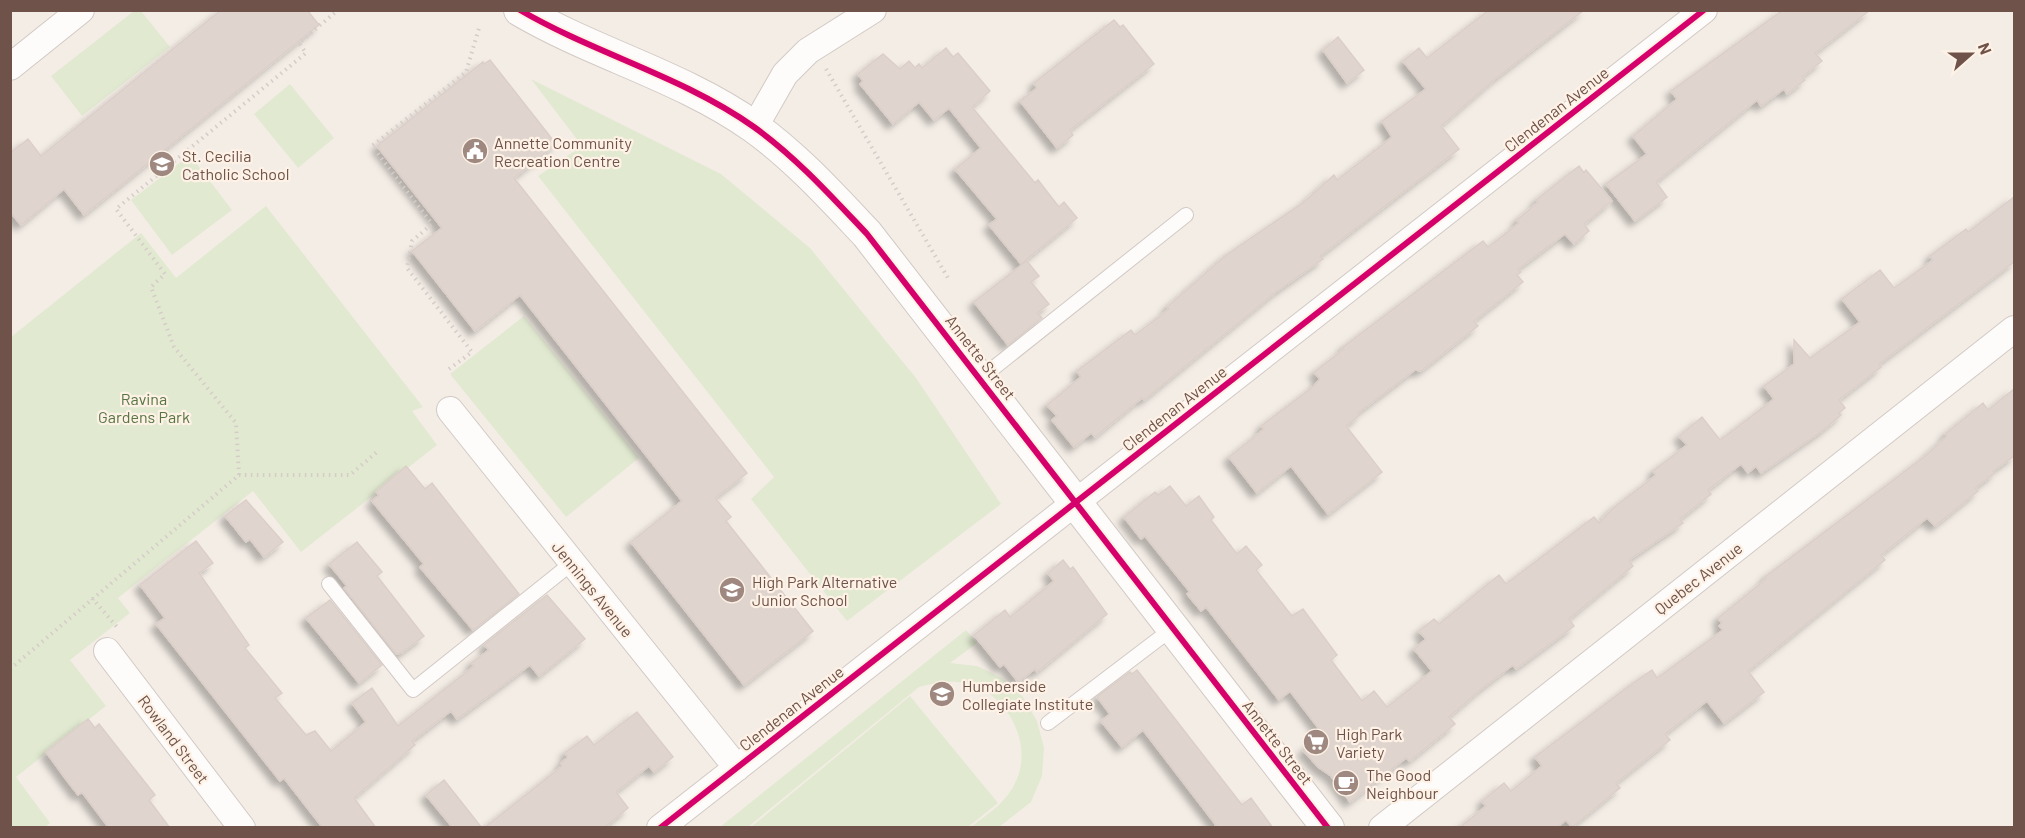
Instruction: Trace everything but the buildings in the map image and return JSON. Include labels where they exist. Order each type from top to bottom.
[{"type":"street","points":[[10,67],[81,10]]},
{"type":"street","name":"Annette Street","points":[[520,10],[669,80],[754,128],[814,179],[867,234],[1328,828]]},
{"type":"street","points":[[754,128],[785,74],[808,51],[873,10]]},
{"type":"street","name":"Clendenan Avenue","points":[[660,828],[1704,10]]},
{"type":"street","name":"Quebec Avenue","points":[[1382,828],[2014,329]]},
{"type":"street","name":"Jennings Avenue","points":[[450,410],[737,768]]},
{"type":"street","name":"Rowland Street","points":[[112,640],[242,828]]},
{"type":"lane","points":[[981,378],[1186,215]]},
{"type":"lane","points":[[329,584],[413,690],[572,563]]},
{"type":"lane","points":[[1048,723],[1173,628]]},
{"type":"path","points":[[239,475],[236,423],[174,347],[151,287],[165,274],[116,209],[306,53],[299,43],[338,10]]},
{"type":"path","points":[[449,369],[472,352],[407,268],[412,241],[432,224],[372,146],[466,72],[480,25]]},
{"type":"path","points":[[823,63],[948,278]]},
{"type":"path","points":[[10,669],[239,475],[350,475],[378,451]]},
{"type":"path","points":[[92,598],[112,640]]},
{"type":"green space","points":[[134,11],[141,11],[170,47],[82,116],[51,76]]},
{"type":"green space","points":[[531,79],[721,174],[810,248],[916,378],[1001,504],[847,621],[751,499],[774,477],[538,176],[582,146]]},
{"type":"green space","points":[[290,84],[334,138],[298,168],[254,114]]},
{"type":"green space","points":[[190,155],[232,210],[172,255],[131,200]]},
{"type":"green space","name":"Ravina Gardens Park","points":[[266,206],[423,407],[412,411],[437,445],[301,552],[253,491],[118,598],[130,613],[70,660],[106,706],[16,777],[50,823],[45,827],[11,828],[11,337],[141,233],[176,278]]},
{"type":"green space","points":[[524,316],[639,458],[566,517],[450,374]]},
{"type":"green space","points":[[966,630],[977,643],[950,663],[977,666],[1002,678],[1023,697],[1037,721],[1044,748],[1042,776],[1031,802],[999,827],[971,827],[997,807],[1008,795],[1016,781],[1021,766],[1019,735],[1013,721],[993,696],[965,683],[947,682],[919,687],[748,827],[720,827]]},
{"type":"green space","points":[[910,696],[998,803],[968,827],[751,827]]},
{"type":"cycle path","points":[[520,10],[578,40],[698,93],[726,109],[769,139],[827,192],[867,234],[1328,828]]},
{"type":"cycle path","points":[[660,828],[1704,10]]},
{"type":"place","name":"Annette Community Recreation Centre","points":[[475,151]]},
{"type":"place","name":"St. Cecilia Catholic School","points":[[162,164]]},
{"type":"place","name":"High Park Alternative Junior School","points":[[732,590]]},
{"type":"place","name":"Humberside Collegiate Institute","points":[[942,694]]},
{"type":"place","name":"High Park Variety","points":[[1316,742]]},
{"type":"place","name":"The Good Neighbour","points":[[1346,783]]}]
